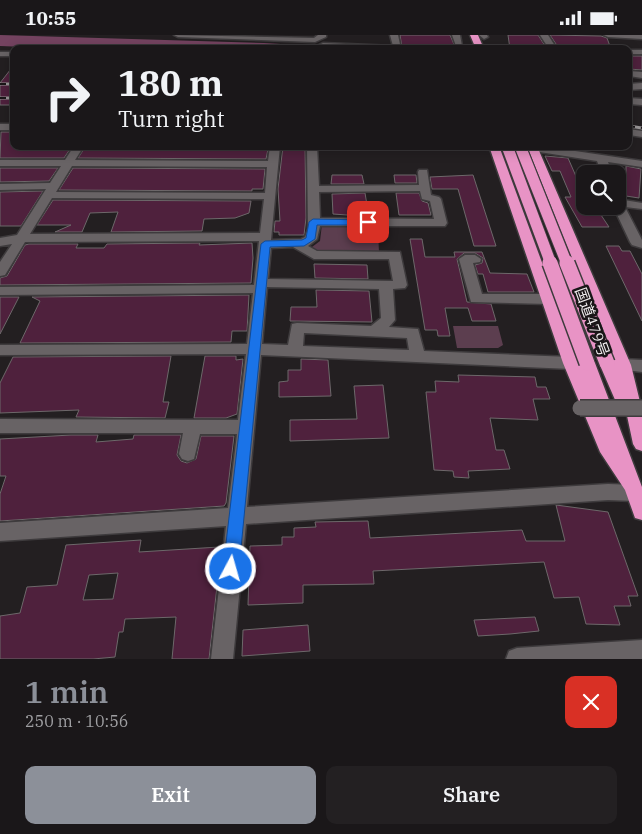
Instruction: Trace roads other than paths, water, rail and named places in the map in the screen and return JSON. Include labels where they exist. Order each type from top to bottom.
[{"type":"highway","points":[[495,150],[549,299],[580,363]]},
{"type":"highway","name":"国道479号","points":[[508,150],[580,363],[642,511]]},
{"type":"highway","name":"国道479号","points":[[529,150],[615,364],[642,444]]},
{"type":"street","points":[[178,35],[315,39],[322,37],[322,35]]},
{"type":"street","points":[[456,35],[459,44]]},
{"type":"street","points":[[608,35],[642,37]]},
{"type":"street","points":[[0,272],[77,150]]},
{"type":"street","points":[[222,659],[275,150]]},
{"type":"street","points":[[0,242],[22,238],[266,240],[304,243],[310,239],[313,222],[312,150]]},
{"type":"street","points":[[548,150],[642,164]]},
{"type":"street","points":[[602,158],[603,165]]},
{"type":"street","points":[[0,163],[273,164]]},
{"type":"street","points":[[313,222],[441,223],[435,199],[426,197],[424,172]]},
{"type":"street","points":[[0,187],[50,191],[270,196]]},
{"type":"street","points":[[312,189],[425,188]]},
{"type":"street","points":[[626,205],[642,206]]},
{"type":"street","points":[[623,215],[636,242],[642,244]]},
{"type":"street","points":[[0,291],[400,285],[394,255],[314,255],[296,243]]},
{"type":"street","points":[[476,259],[465,259],[476,299],[549,299]]},
{"type":"street","points":[[370,331],[388,320],[386,285]]},
{"type":"street","points":[[295,351],[297,329],[370,331],[413,333],[418,356]]},
{"type":"street","points":[[367,354],[370,331]]},
{"type":"street","points":[[0,350],[254,349],[580,363]]},
{"type":"street","points":[[615,364],[642,366]]},
{"type":"street","points":[[580,408],[642,408]]},
{"type":"street","points":[[0,425],[246,427]]},
{"type":"street","points":[[188,454],[192,427]]},
{"type":"street","points":[[0,532],[634,490]]},
{"type":"street","points":[[517,659],[642,651]]},
{"type":"railway","points":[[0,84],[10,84]]},
{"type":"railway","points":[[0,98],[10,98]]},
{"type":"railway","points":[[632,126],[642,128]]}]
